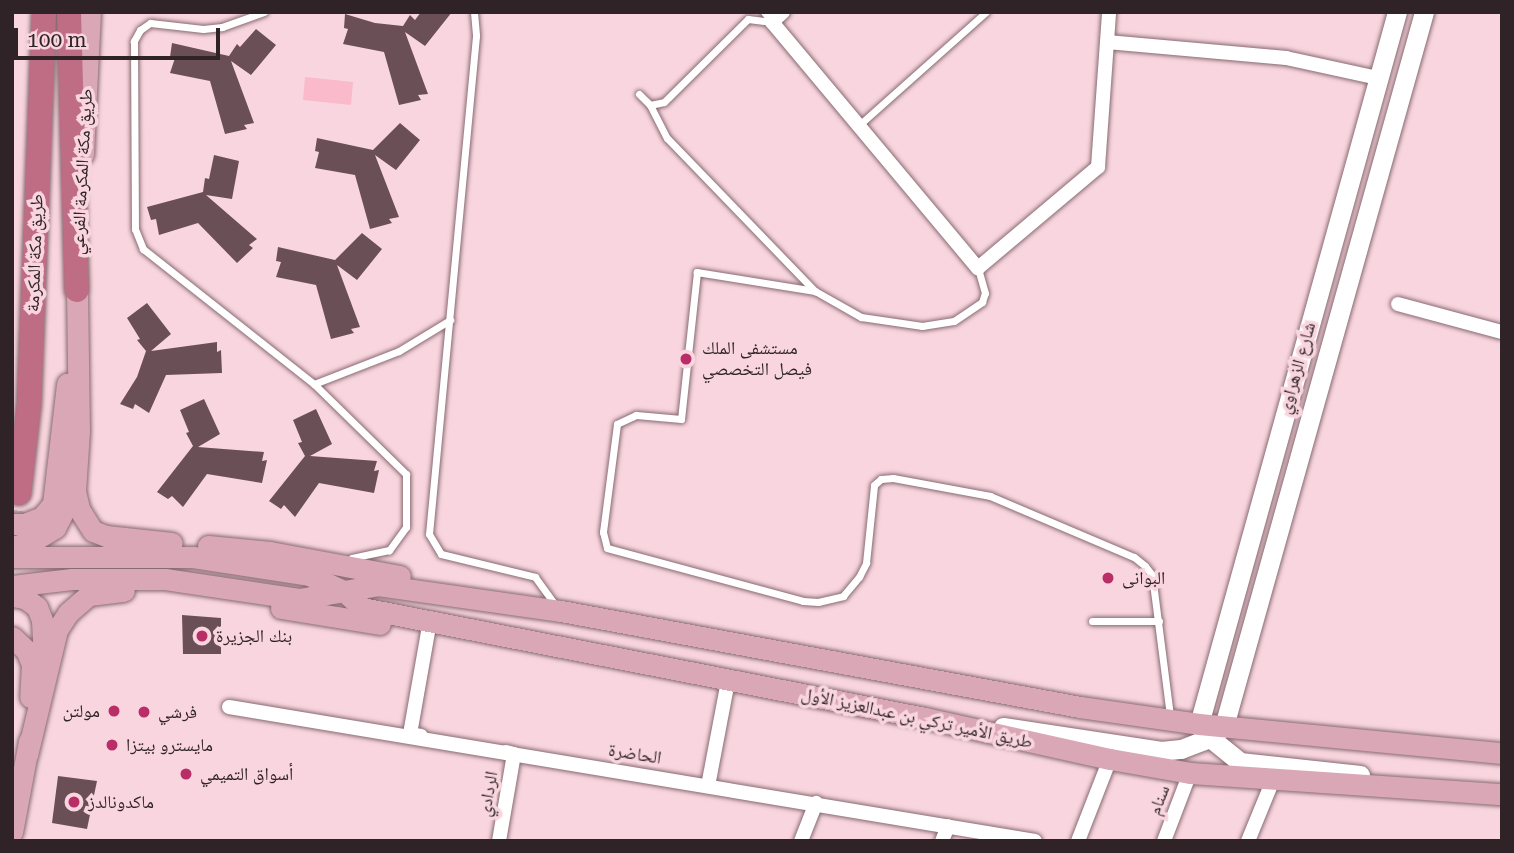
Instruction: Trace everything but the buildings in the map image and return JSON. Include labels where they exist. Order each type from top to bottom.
[{"type":"highway","name":"طريق مكة المكرمة","points":[[19,493],[29,404],[44,12]]},
{"type":"highway","points":[[69,12],[77,290]]},
{"type":"main road","name":"طريق مكة المكرمة الفرعي","points":[[77,290],[90,12]]},
{"type":"main road","points":[[12,524],[24,524],[42,517],[53,504],[77,290]]},
{"type":"main road","points":[[12,547],[33,541],[55,528],[66,506],[77,290]]},
{"type":"main road","points":[[77,290],[79,430],[75,491],[84,521],[93,531],[106,536],[270,552],[561,611],[1211,729],[1502,753]]},
{"type":"main road","name":"طريق الأمير تركي بن عبدالعزيز الأول","points":[[12,557],[193,557],[309,575],[344,591],[362,608],[925,718],[1110,759],[1190,773],[1502,793]]},
{"type":"main road","points":[[12,586],[72,579],[164,579],[299,599],[378,585],[561,611]]},
{"type":"main road","points":[[27,755],[57,630],[68,613],[89,595],[112,590],[183,593],[502,643],[578,649]]},
{"type":"main road","points":[[12,597],[25,598],[37,607],[42,620],[45,645],[12,832]]},
{"type":"main road","points":[[12,637],[26,650],[32,664],[27,755]]},
{"type":"street","points":[[773,15],[857,126],[978,268],[1098,167],[1109,12]]},
{"type":"street","name":"شارع الزهراوي","points":[[1211,729],[1396,12]]},
{"type":"street","points":[[925,718],[1043,732],[1137,750],[1181,749],[1211,729],[1424,12]]},
{"type":"street","points":[[1107,42],[1286,58],[1378,78]]},
{"type":"street","points":[[1398,304],[1502,332]]},
{"type":"street","points":[[428,632],[410,734],[514,754]]},
{"type":"street","points":[[708,786],[728,681]]},
{"type":"street","name":"الحاضرة","points":[[229,707],[1035,841]]},
{"type":"street","points":[[1211,729],[1240,762],[1502,793]]},
{"type":"street","name":"الردادي","points":[[499,841],[514,754]]},
{"type":"street","points":[[1078,841],[1110,759]]},
{"type":"street","name":"سنام","points":[[1164,841],[1190,773]]},
{"type":"street","points":[[1248,841],[1273,780]]},
{"type":"street","points":[[801,841],[816,803]]},
{"type":"street","points":[[942,841],[948,826]]},
{"type":"lane","points":[[264,12],[222,27],[203,29],[150,23],[140,30],[134,41],[135,229],[143,249],[314,384],[406,474],[406,527],[389,550],[353,558],[310,552],[270,552]]},
{"type":"lane","points":[[474,12],[476,36],[429,534],[441,554],[535,577],[561,611]]},
{"type":"lane","points":[[857,126],[986,12]]},
{"type":"lane","points":[[650,106],[664,102],[748,19],[773,15]]},
{"type":"lane","points":[[639,94],[650,106],[667,138],[816,291],[861,317],[922,326],[954,321],[982,302],[985,293],[978,268]]},
{"type":"lane","points":[[816,291],[697,272],[681,419],[636,415],[617,425],[603,531],[607,548],[818,603],[843,596],[859,577],[866,563],[873,485],[881,478],[990,496],[1134,557],[1152,575],[1170,720]]},
{"type":"lane","points":[[314,384],[399,351],[450,320]]},
{"type":"lane","points":[[1092,621],[1159,621]]},
{"type":"shaded area","points":[[305,77],[353,82],[351,105],[303,100]]},
{"type":"tunnel","points":[[12,534],[19,493]]},
{"type":"place","name":"مستشفى الملك فيصل التخصصي","points":[[686,359]]},
{"type":"place","name":"البوانى","points":[[1108,578]]},
{"type":"place","name":"بنك الجزيرة","points":[[202,636]]},
{"type":"place","name":"مولتن","points":[[114,711]]},
{"type":"place","name":"فرشي","points":[[144,712]]},
{"type":"place","name":"مايسترو بيتزا","points":[[112,745]]},
{"type":"place","name":"أسواق التميمي","points":[[186,774]]},
{"type":"place","name":"ماكدونالدز","points":[[74,802]]}]
